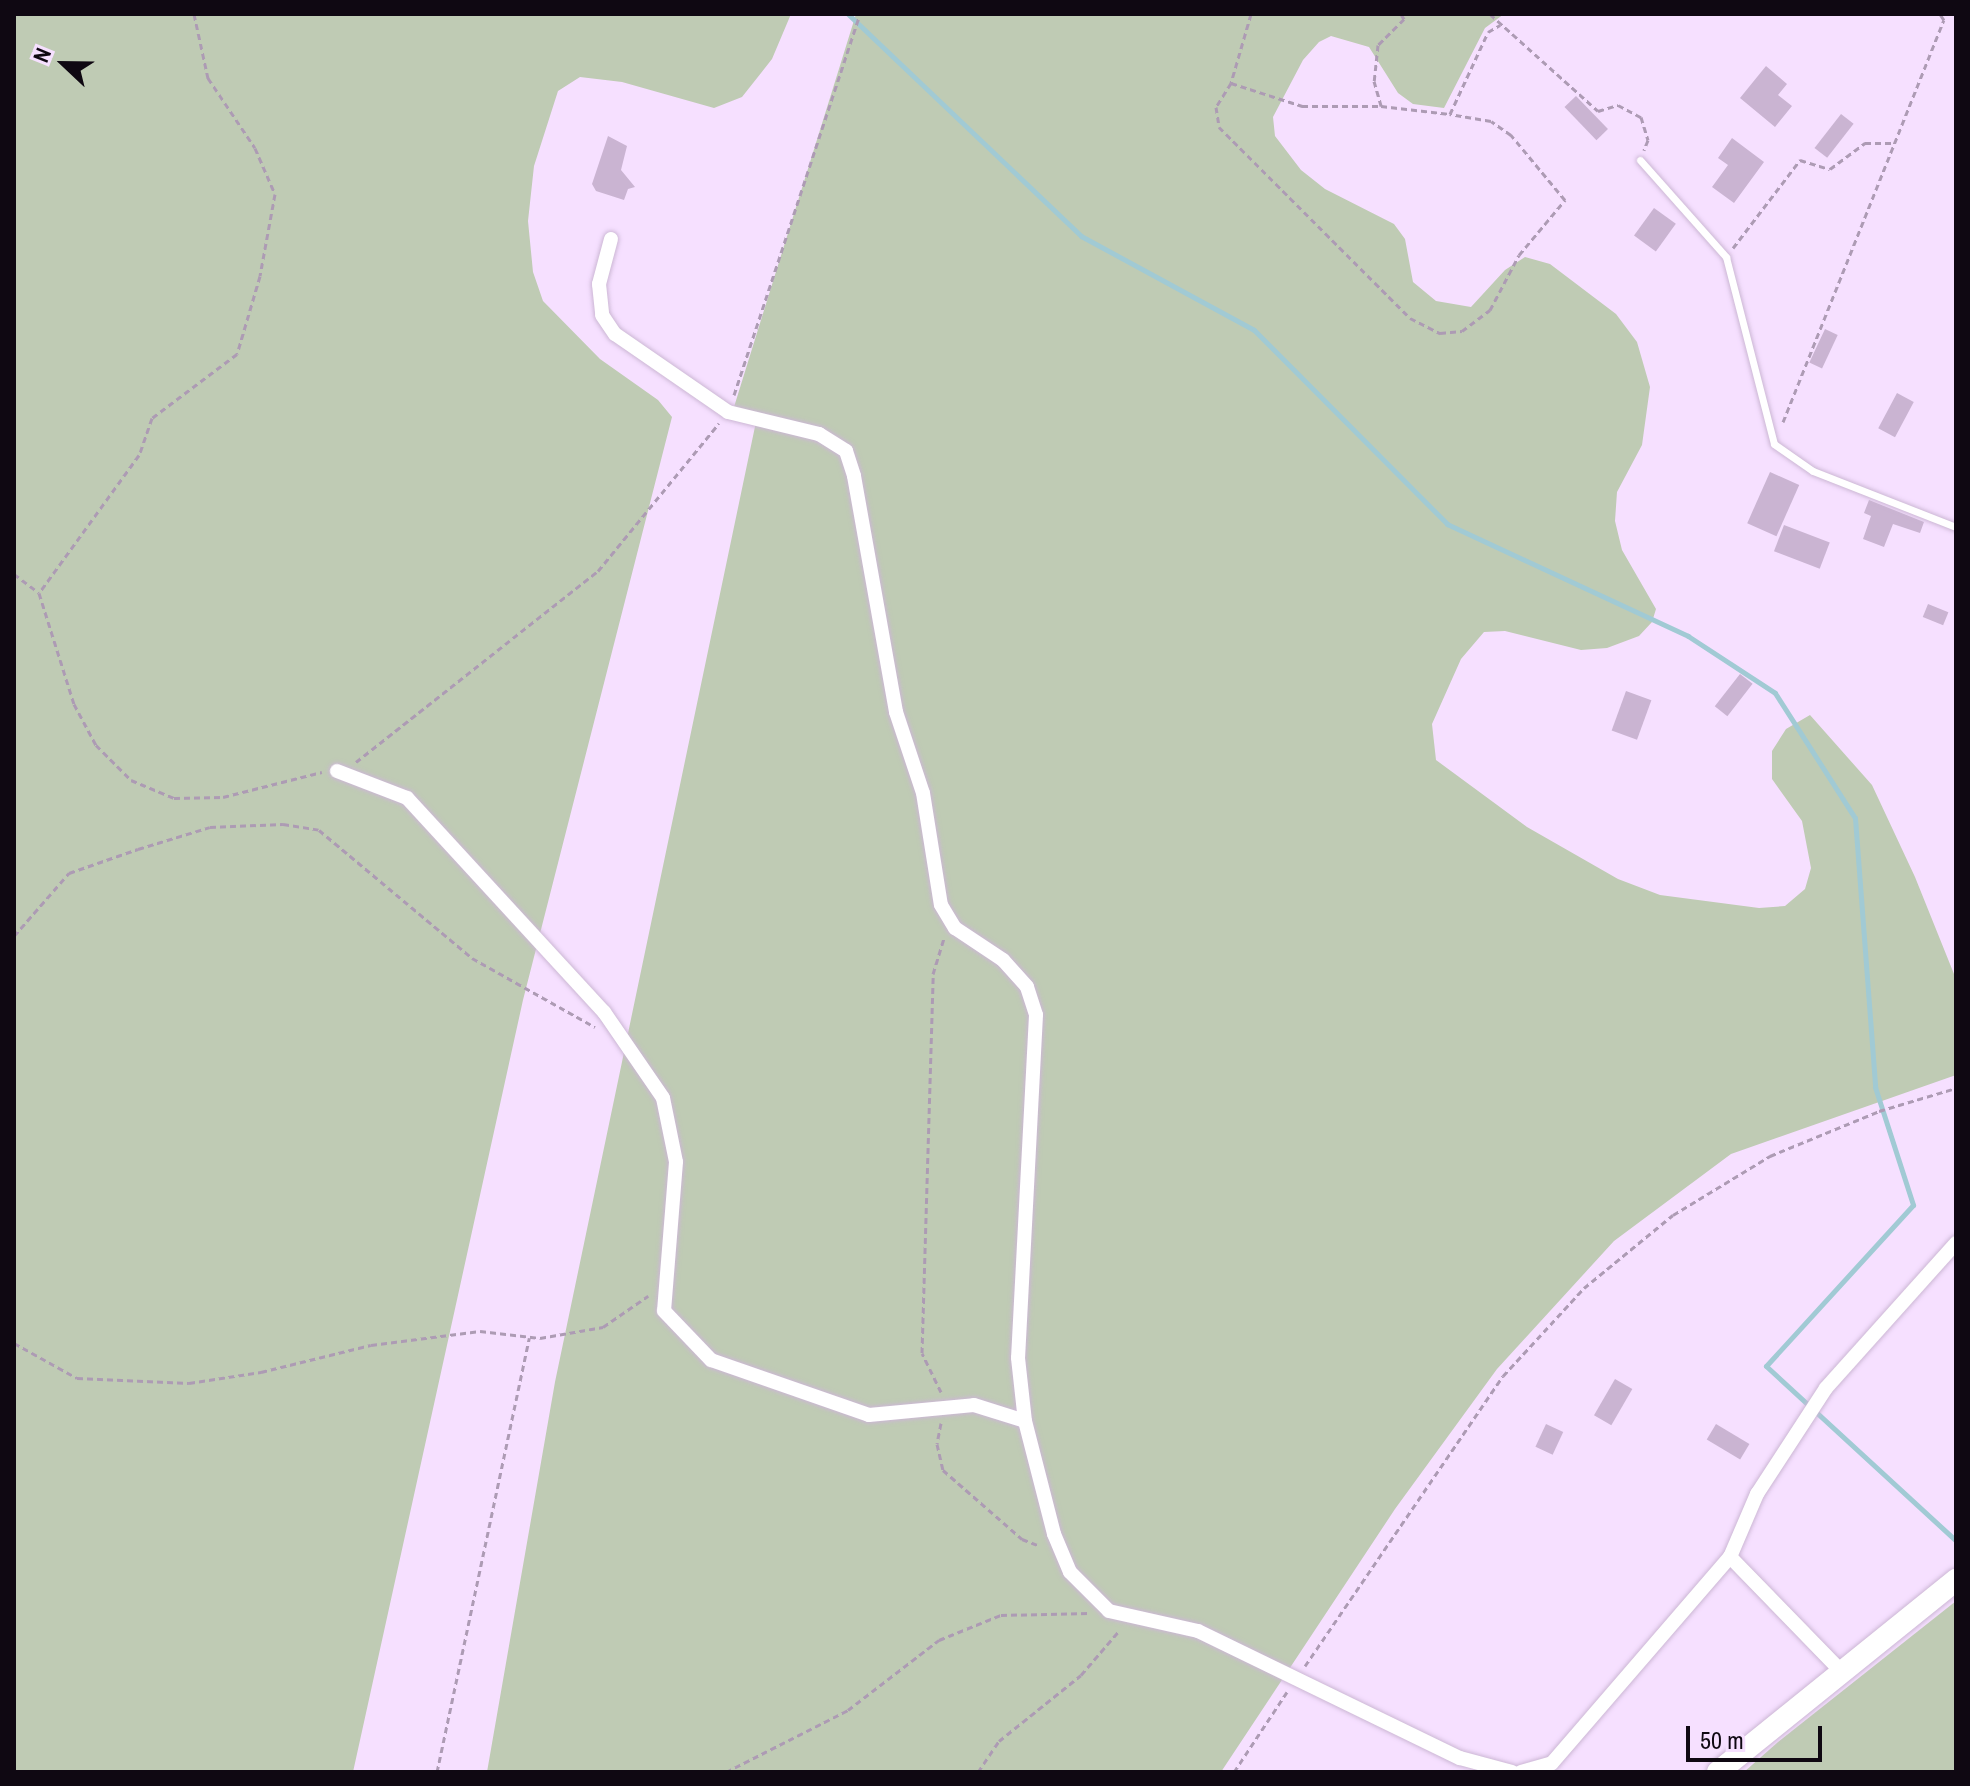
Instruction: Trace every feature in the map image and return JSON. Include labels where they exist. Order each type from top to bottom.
[{"type":"main road","points":[[1718,1772],[1840,1670],[1956,1580]]},
{"type":"street","points":[[611,239],[599,284],[602,315],[631,347],[728,412],[819,434],[846,451],[896,712],[923,793],[941,905],[955,928],[1003,960],[1027,987],[1036,1015],[1018,1358],[1025,1421],[1062,1554],[1070,1572],[1109,1611],[1198,1631],[1460,1758],[1512,1772]]},
{"type":"street","points":[[337,771],[407,798],[604,1012],[663,1098],[676,1162],[664,1311],[711,1360],[869,1415],[974,1405],[1025,1421]]},
{"type":"street","points":[[1521,1772],[1552,1763],[1730,1557],[1757,1494],[1826,1388],[1956,1243]]},
{"type":"street","points":[[1730,1557],[1840,1670]]},
{"type":"lane","points":[[1640,160],[1726,257],[1774,444],[1813,471],[1956,527]]},
{"type":"path","points":[[39,593],[139,455],[152,418],[237,354],[260,276],[275,194],[255,148],[208,78],[194,14]]},
{"type":"path","points":[[14,574],[39,593],[74,704],[96,745],[131,780],[174,798],[223,797],[310,772],[337,771],[365,757],[434,705],[598,571],[728,412],[860,14]]},
{"type":"path","points":[[1231,83],[1302,106],[1381,106],[1491,121],[1511,135],[1565,200],[1519,255],[1490,310],[1462,331],[1440,333],[1410,318],[1219,127],[1216,107],[1231,83],[1251,14]]},
{"type":"path","points":[[1381,106],[1374,81],[1378,45],[1404,19],[1401,14]]},
{"type":"path","points":[[1490,14],[1598,111],[1618,105],[1641,117],[1648,140],[1640,160]]},
{"type":"path","points":[[1774,444],[1944,20],[1940,14]]},
{"type":"path","points":[[1450,114],[1488,32],[1500,25]]},
{"type":"path","points":[[1726,257],[1800,160],[1830,169],[1865,143],[1894,143]]},
{"type":"path","points":[[14,936],[69,873],[138,849],[210,827],[283,824],[319,830],[472,958],[624,1041]]},
{"type":"path","points":[[949,918],[933,974],[922,1353],[941,1392],[943,1408],[937,1444],[943,1470],[1022,1539],[1062,1554]]},
{"type":"path","points":[[1234,1772],[1503,1376],[1584,1288],[1673,1215],[1770,1156],[1879,1111],[1956,1088]]},
{"type":"path","points":[[14,1343],[77,1378],[189,1383],[261,1372],[371,1345],[480,1331],[529,1336],[603,1327],[635,1309],[667,1278]]},
{"type":"path","points":[[437,1772],[529,1336]]},
{"type":"path","points":[[726,1772],[848,1710],[939,1640],[1001,1615],[1109,1611]]},
{"type":"path","points":[[978,1772],[999,1741],[1081,1675],[1132,1616]]},
{"type":"green space","points":[[14,14],[791,14],[772,59],[742,97],[714,108],[622,82],[580,77],[558,91],[534,166],[528,221],[533,272],[543,301],[600,359],[658,400],[672,417],[523,1000],[353,1772],[14,1772]]},
{"type":"green space","points":[[856,14],[1504,14],[1485,28],[1444,108],[1413,104],[1398,93],[1369,47],[1331,36],[1319,42],[1303,60],[1273,117],[1275,136],[1301,170],[1325,189],[1394,224],[1405,239],[1413,282],[1436,301],[1471,307],[1505,270],[1525,257],[1550,264],[1616,314],[1637,342],[1650,387],[1642,445],[1617,492],[1615,521],[1622,550],[1656,609],[1652,622],[1639,636],[1607,648],[1581,650],[1505,631],[1484,632],[1461,659],[1432,724],[1436,760],[1527,827],[1618,879],[1660,895],[1759,908],[1785,906],[1805,889],[1811,868],[1802,821],[1772,779],[1772,751],[1786,729],[1810,715],[1872,785],[1915,877],[1956,979],[1956,1075],[1731,1154],[1614,1241],[1497,1369],[1395,1509],[1221,1772],[487,1772],[555,1382],[757,417],[734,407]]},
{"type":"green space","points":[[1956,1601],[1956,1772],[1744,1772],[1778,1742]]},
{"type":"building","points":[[1766,66],[1787,84],[1778,95],[1792,106],[1775,127],[1740,98]]},
{"type":"building","points":[[1576,96],[1608,129],[1596,140],[1564,107]]},
{"type":"building","points":[[1841,114],[1854,124],[1827,158],[1815,148]]},
{"type":"building","points":[[608,136],[627,146],[621,170],[635,187],[628,189],[624,200],[596,191],[592,184]]},
{"type":"building","points":[[1732,138],[1764,162],[1734,203],[1712,187],[1728,165],[1718,158]]},
{"type":"building","points":[[1654,208],[1676,224],[1656,251],[1634,236]]},
{"type":"building","points":[[1825,329],[1838,335],[1822,368],[1809,363]]},
{"type":"building","points":[[1897,393],[1914,402],[1895,437],[1878,428]]},
{"type":"building","points":[[1770,472],[1799,485],[1776,536],[1747,523]]},
{"type":"building","points":[[1869,500],[1924,522],[1920,533],[1893,524],[1884,547],[1863,539],[1871,516],[1864,513]]},
{"type":"building","points":[[1784,525],[1830,543],[1820,569],[1774,551]]},
{"type":"building","points":[[1928,604],[1948,612],[1943,625],[1923,617]]},
{"type":"building","points":[[1740,674],[1753,684],[1727,716],[1715,706]]},
{"type":"building","points":[[1626,691],[1651,700],[1637,740],[1612,730]]},
{"type":"building","points":[[1615,1379],[1632,1389],[1611,1425],[1594,1415]]},
{"type":"building","points":[[1546,1424],[1563,1432],[1553,1455],[1535,1447]]},
{"type":"building","points":[[1716,1424],[1749,1444],[1740,1460],[1707,1439]]},
{"type":"waterway","points":[[848,14],[1081,236],[1254,330],[1447,524],[1688,636],[1775,693],[1855,818],[1875,1087],[1913,1205],[1766,1366],[1956,1541]]}]
